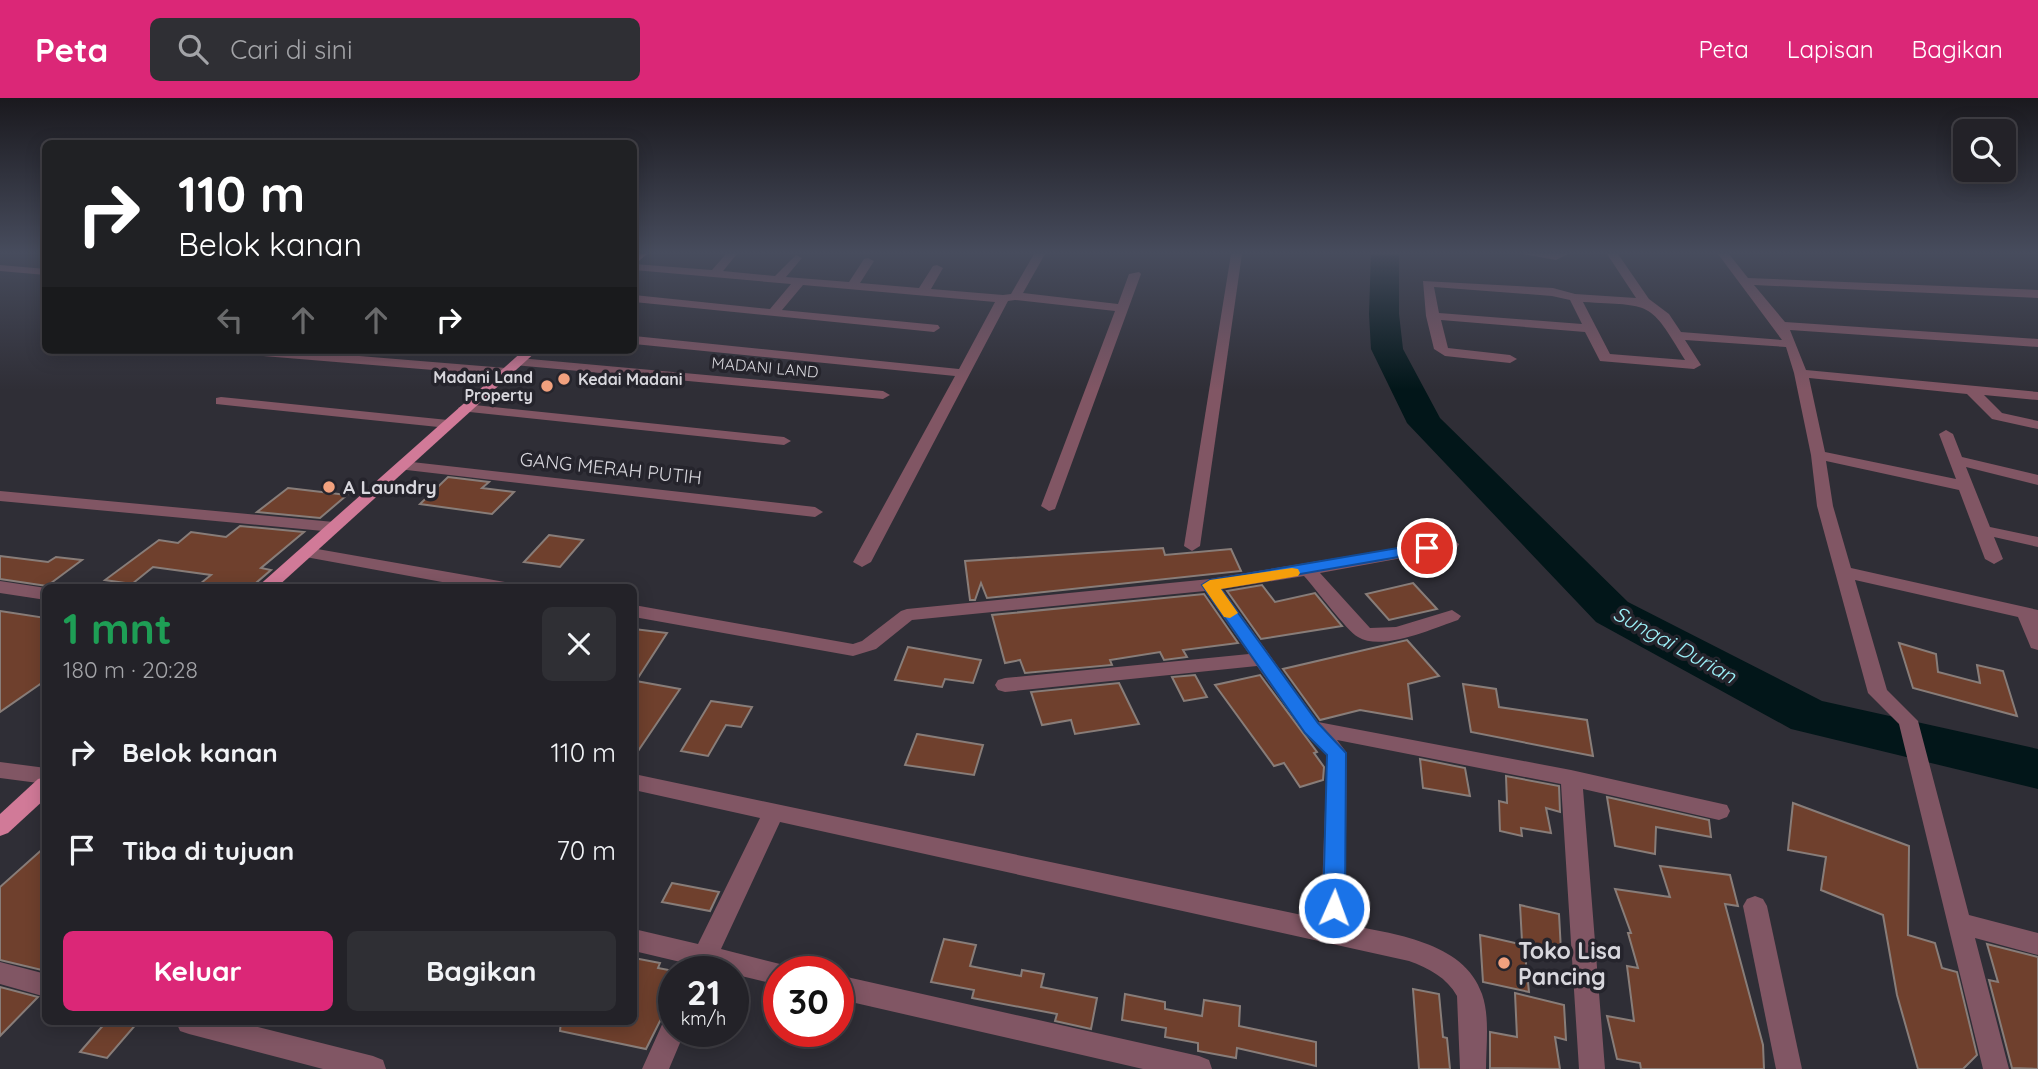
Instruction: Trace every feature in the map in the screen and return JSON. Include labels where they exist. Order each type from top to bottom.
[{"type":"main road","points":[[270,584],[527,354]]},
{"type":"main road","points":[[0,827],[41,795]]},
{"type":"street","points":[[637,299],[934,328]]},
{"type":"street","points":[[774,312],[785,299]]},
{"type":"street","points":[[862,562],[962,373],[1008,299]]},
{"type":"street","points":[[1033,299],[1122,308]]},
{"type":"street","points":[[1049,506],[1125,299]]},
{"type":"street","points":[[1192,546],[1230,299]]},
{"type":"street","points":[[1429,299],[1442,351],[1510,359]]},
{"type":"street","points":[[1576,299],[1588,327],[1609,360],[1691,366],[1693,363],[1678,336],[1660,311],[1643,299]]},
{"type":"street","points":[[1598,299],[1645,302]]},
{"type":"street","points":[[1761,299],[1791,344],[1801,373],[1818,455],[1825,506],[1878,693],[1908,721],[1996,1069]]},
{"type":"street","points":[[1432,316],[1588,327]]},
{"type":"street","points":[[1781,326],[2038,342]]},
{"type":"street","points":[[1678,336],[1791,344]]},
{"type":"street","points":[[637,340],[962,373]]},
{"type":"street","name":"MADANI LAND","points":[[303,354],[883,395]]},
{"type":"street","points":[[1801,373],[2038,396]]},
{"type":"street","points":[[1971,390],[1997,416],[2038,425]]},
{"type":"street","points":[[221,401],[448,424]]},
{"type":"street","points":[[465,408],[784,441]]},
{"type":"street","points":[[1946,434],[1994,559]]},
{"type":"street","points":[[1818,455],[1965,486]]},
{"type":"street","points":[[1956,460],[2038,480]]},
{"type":"street","name":"GANG MERAH PUTIH","points":[[403,466],[815,512]]},
{"type":"street","points":[[0,496],[334,527]]},
{"type":"street","points":[[1983,530],[2038,542]]},
{"type":"street","points":[[637,612],[853,650],[869,645],[908,615],[1210,585],[1451,544]]},
{"type":"street","points":[[306,552],[483,584]]},
{"type":"street","points":[[1308,570],[1364,633],[1386,634],[1452,616]]},
{"type":"street","points":[[1845,572],[2032,615],[2038,644]]},
{"type":"street","points":[[1210,585],[1311,728],[1333,747],[1339,760],[1333,932]]},
{"type":"street","points":[[0,587],[42,593]]},
{"type":"street","points":[[1005,685],[1261,659]]},
{"type":"street","points":[[1311,728],[1571,778],[1719,811]]},
{"type":"street","points":[[0,770],[42,775]]},
{"type":"street","points":[[1571,778],[1592,1069]]},
{"type":"street","points":[[637,783],[1333,932],[1434,958],[1459,974],[1470,996],[1473,1069]]},
{"type":"street","points":[[706,956],[773,814]]},
{"type":"street","points":[[1755,906],[1789,1069]]},
{"type":"street","points":[[1960,923],[2038,944]]},
{"type":"street","points":[[637,941],[679,956]]},
{"type":"street","points":[[0,973],[42,985]]},
{"type":"street","points":[[854,991],[1199,1069]]},
{"type":"street","points":[[201,1025],[373,1069]]},
{"type":"street","points":[[655,1069],[665,1047]]},
{"type":"building","points":[[448,477],[489,482],[482,488],[514,492],[492,514],[420,504]]},
{"type":"building","points":[[288,488],[347,495],[320,518],[257,512]]},
{"type":"building","points":[[240,526],[304,532],[261,568],[271,570],[255,584],[200,584],[211,575],[153,567],[132,584],[105,580],[159,540],[178,543],[191,532],[226,537]]},
{"type":"building","points":[[549,535],[583,540],[560,567],[524,562]]},
{"type":"building","points":[[1163,548],[1165,555],[1231,549],[1241,571],[987,598],[981,583],[975,600],[970,600],[965,561]]},
{"type":"building","points":[[0,556],[48,562],[56,557],[82,560],[50,584],[0,579]]},
{"type":"building","points":[[1413,583],[1437,609],[1389,620],[1366,594]]},
{"type":"building","points":[[1262,585],[1275,602],[1315,593],[1342,626],[1261,639],[1227,591]]},
{"type":"building","points":[[1204,594],[1238,643],[1183,650],[1187,657],[1164,660],[1160,652],[1110,660],[1112,665],[1025,673],[1020,660],[1005,663],[992,615]]},
{"type":"building","points":[[0,611],[42,617],[42,683],[0,712]]},
{"type":"building","points":[[637,629],[667,633],[637,679]]},
{"type":"building","points":[[1407,640],[1439,676],[1408,684],[1412,719],[1360,710],[1320,720],[1283,669]]},
{"type":"building","points":[[1899,643],[1936,654],[1938,672],[1980,683],[1977,665],[2003,671],[2017,716],[1913,688]]},
{"type":"building","points":[[908,647],[981,660],[973,683],[945,679],[942,687],[895,680]]},
{"type":"building","points":[[1195,675],[1207,697],[1184,701],[1172,677]]},
{"type":"building","points":[[1260,675],[1317,752],[1314,753],[1324,767],[1323,780],[1300,787],[1284,763],[1274,766],[1215,685]]},
{"type":"building","points":[[637,681],[680,689],[637,753]]},
{"type":"building","points":[[1119,683],[1139,724],[1075,734],[1071,720],[1042,725],[1031,692]]},
{"type":"building","points":[[1463,684],[1496,689],[1499,707],[1587,720],[1593,756],[1471,732]]},
{"type":"building","points":[[711,701],[752,707],[741,727],[726,725],[708,756],[681,751]]},
{"type":"building","points":[[917,734],[983,745],[974,775],[905,765]]},
{"type":"building","points":[[1420,759],[1465,768],[1470,796],[1423,788]]},
{"type":"building","points":[[1506,776],[1559,786],[1560,812],[1546,808],[1551,833],[1521,828],[1522,836],[1500,831],[1499,801],[1507,803]]},
{"type":"building","points":[[1607,797],[1709,820],[1711,837],[1656,827],[1655,854],[1615,846]]},
{"type":"building","points":[[1793,803],[1909,846],[1908,935],[1935,943],[1942,968],[1957,972],[1977,1055],[1963,1069],[1918,1069],[1897,995],[1883,915],[1821,890],[1826,857],[1788,850]]},
{"type":"building","points":[[42,850],[42,970],[0,960],[0,887]]},
{"type":"building","points":[[1660,866],[1730,875],[1738,906],[1725,904],[1763,1045],[1764,1069],[1641,1069],[1640,1063],[1617,1059],[1607,1016],[1634,1021],[1627,966],[1638,968],[1628,933],[1631,933],[1615,889],[1670,897]]},
{"type":"building","points":[[672,883],[719,892],[710,911],[662,902]]},
{"type":"building","points":[[1520,905],[1559,914],[1561,951],[1522,941]]},
{"type":"building","name":"Toko Lisa Pancing","points":[[1480,935],[1524,945],[1529,992],[1483,982]]},
{"type":"building","points":[[944,939],[976,945],[970,966],[1021,976],[1022,970],[1044,974],[1041,987],[1097,998],[1091,1029],[1055,1021],[1057,1014],[972,998],[974,990],[931,982]]},
{"type":"building","points":[[1987,944],[2038,957],[2038,1069],[2012,1068],[1989,980],[1998,982]]},
{"type":"building","points":[[637,959],[658,963],[658,1025],[646,1049],[560,1031],[561,1025],[637,1025]]},
{"type":"building","points":[[0,987],[38,997],[0,1036]]},
{"type":"building","points":[[1413,989],[1439,994],[1443,1037],[1447,1038],[1450,1069],[1419,1069]]},
{"type":"building","points":[[1515,993],[1564,1005],[1566,1040],[1555,1037],[1560,1069],[1490,1068],[1490,1032],[1517,1037]]},
{"type":"building","points":[[1125,994],[1165,1002],[1165,1009],[1202,1016],[1204,1000],[1240,1006],[1239,1026],[1316,1042],[1316,1066],[1237,1048],[1236,1058],[1198,1051],[1198,1043],[1165,1037],[1166,1028],[1122,1020]]},
{"type":"building","points":[[103,1025],[135,1025],[107,1058],[80,1052]]},
{"type":"waterway","name":"Sungai Durian","points":[[1384,299],[1387,349],[1425,423],[1612,612],[1809,716],[2038,769]]},
{"type":"slow traffic","points":[[1230,613],[1210,585],[1292,573]]},
{"type":"place","name":"Kedai Madani","points":[[564,379]]},
{"type":"place","name":"Madani Land Property","points":[[547,386]]},
{"type":"place","name":"A Laundry","points":[[329,487]]},
{"type":"place","name":"Toko Lisa Pancing","points":[[1504,963]]},
{"type":"route","points":[[1334,908],[1339,760],[1337,753],[1311,728],[1210,585],[1427,548]]}]
